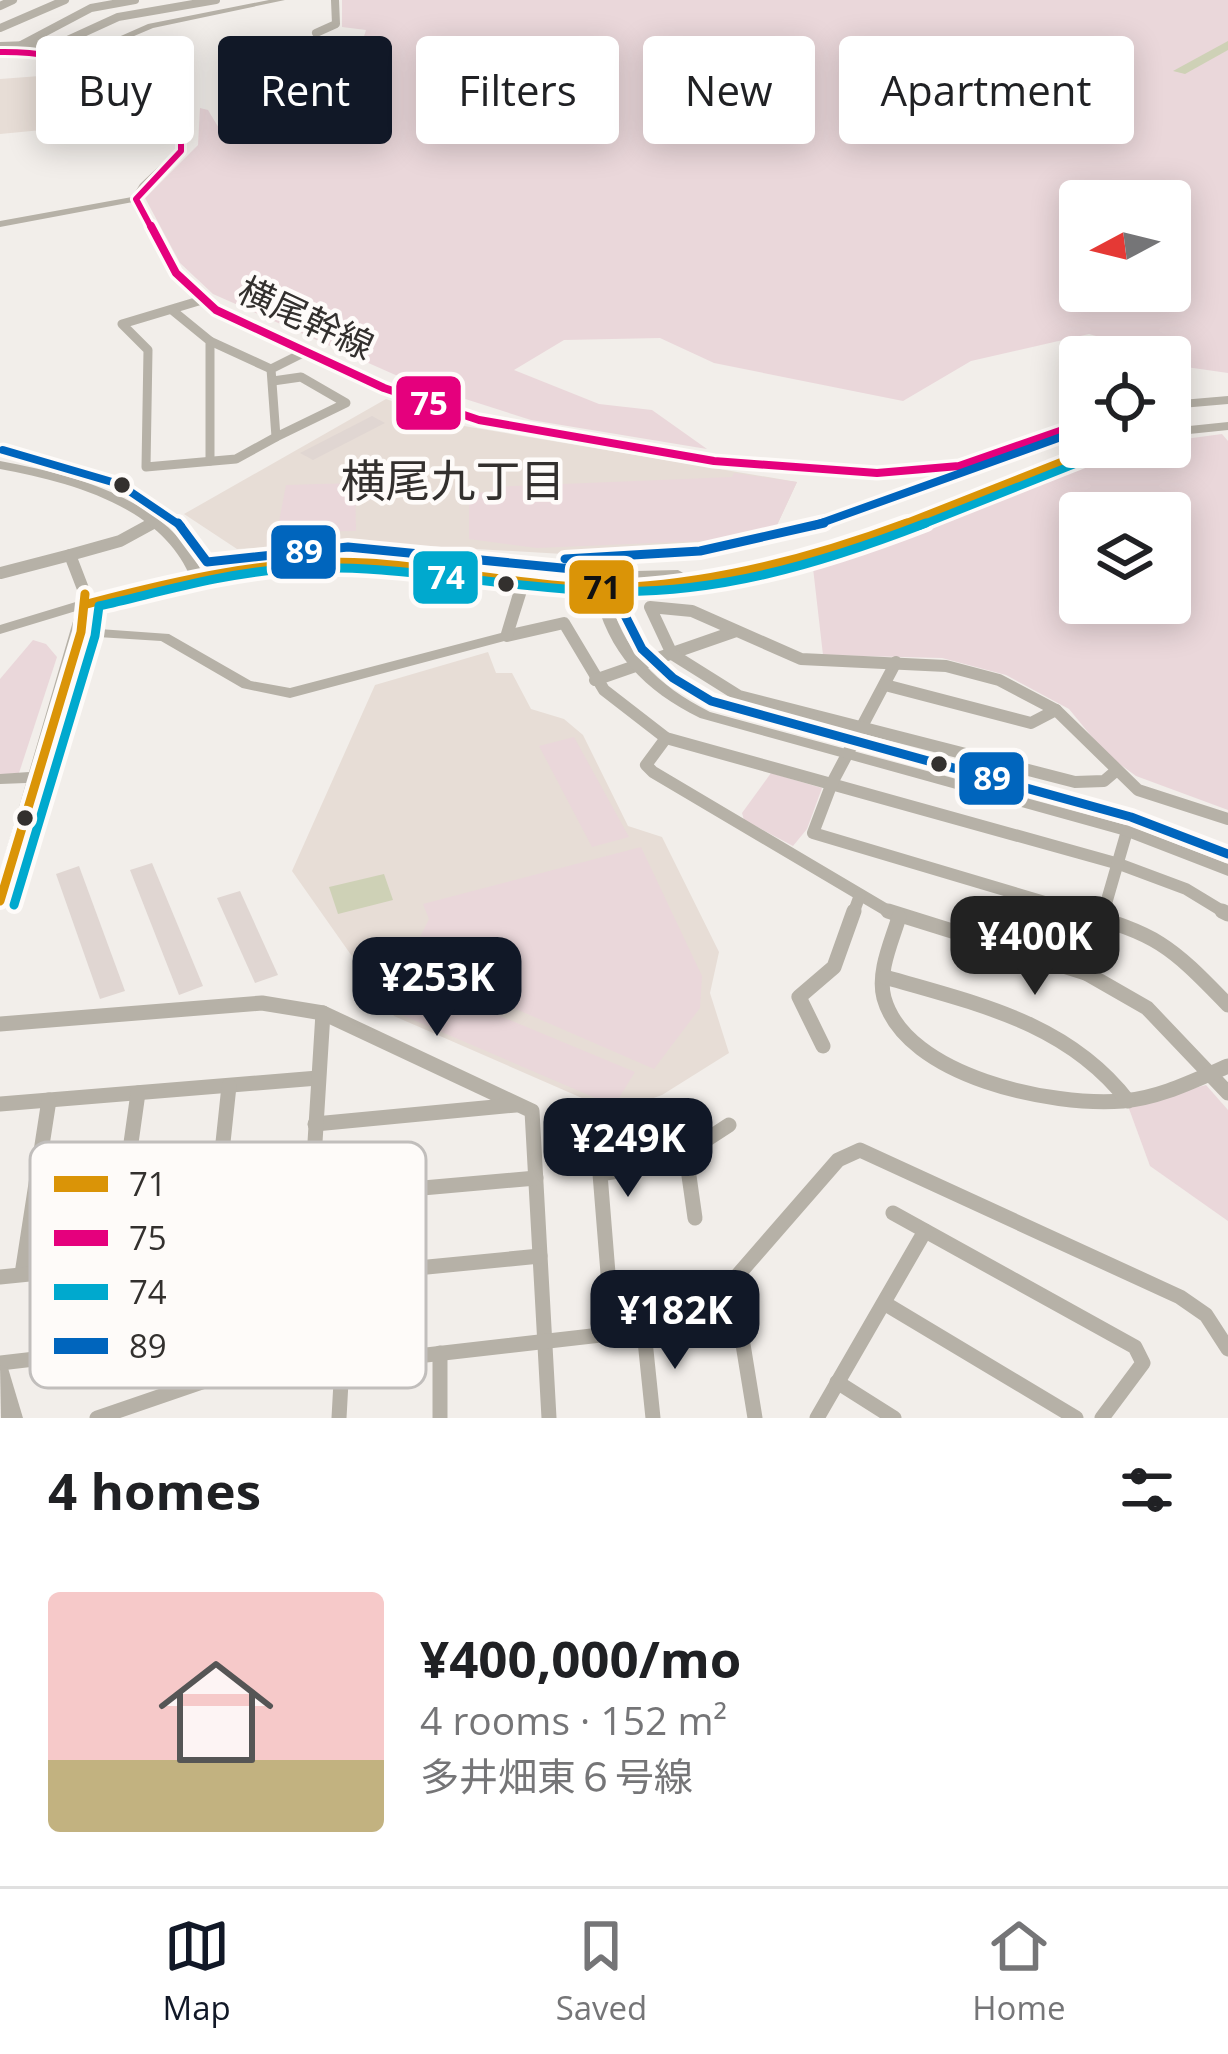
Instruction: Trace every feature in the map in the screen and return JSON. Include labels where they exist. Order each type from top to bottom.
[{"type":"street","points":[[0,6],[14,0]]},
{"type":"street","points":[[0,28],[65,0]]},
{"type":"street","points":[[21,45],[69,19],[139,0],[168,22]]},
{"type":"street","points":[[0,49],[59,44],[97,25],[216,0]]},
{"type":"street","points":[[132,36],[168,22],[281,0]]},
{"type":"street","points":[[316,33],[336,24],[335,0]]},
{"type":"street","points":[[36,12],[97,25]]},
{"type":"street","points":[[0,49],[36,52]]},
{"type":"street","points":[[0,224],[136,199],[143,186],[178,156],[182,144]]},
{"type":"street","name":"横尾幹線","points":[[136,199],[176,273],[202,300],[396,393],[479,420],[714,461],[859,472],[924,471],[983,459],[1059,432]]},
{"type":"street","points":[[172,310],[210,341],[272,375],[301,377],[346,404],[236,459],[146,467],[148,350],[122,324],[202,300]]},
{"type":"street","points":[[210,341],[210,461]]},
{"type":"street","points":[[272,375],[305,352]]},
{"type":"street","points":[[272,375],[276,437]]},
{"type":"street","points":[[1191,403],[1228,400]]},
{"type":"street","points":[[1191,426],[1228,422]]},
{"type":"street","points":[[600,582],[694,573],[781,556],[1059,454]]},
{"type":"street","points":[[0,620],[197,574],[348,562],[600,582],[697,582],[787,565],[1059,462]]},
{"type":"street","points":[[0,465],[82,486],[155,522],[183,545],[197,574]]},
{"type":"street","points":[[1,573],[120,541],[155,522]]},
{"type":"street","points":[[0,902],[80,632],[86,599],[70,555]]},
{"type":"street","points":[[507,636],[525,575]]},
{"type":"street","points":[[600,582],[632,666],[660,691],[705,715],[1126,831],[1228,869]]},
{"type":"street","points":[[0,631],[86,599]]},
{"type":"street","points":[[1117,770],[1104,782],[1075,782],[739,696],[672,654],[650,607],[692,611],[800,659],[896,662],[972,671],[1014,686],[1056,710],[1138,790],[1228,819]]},
{"type":"street","points":[[80,632],[164,637],[247,685],[274,693],[310,689],[564,623],[595,680],[628,718],[666,738],[1119,864],[1186,889],[1228,914]]},
{"type":"street","points":[[595,680],[736,631]]},
{"type":"street","points":[[896,662],[832,783],[813,833],[1147,932],[1176,951],[1228,1005]]},
{"type":"street","points":[[885,685],[1031,723],[1056,710]]},
{"type":"street","points":[[666,738],[646,765],[653,772],[899,917],[1118,984],[1155,1009],[1228,1093]]},
{"type":"street","points":[[0,779],[37,777]]},
{"type":"street","points":[[1086,973],[1126,831]]},
{"type":"street","points":[[824,1046],[799,997],[833,968],[860,896]]},
{"type":"street","points":[[899,917],[885,977],[885,1003],[918,1048],[936,1058],[1048,1099],[1128,1101],[1228,1066]]},
{"type":"street","points":[[885,977],[1053,1030],[1093,1056],[1128,1101]]},
{"type":"street","points":[[0,1024],[262,1003],[322,1013],[532,1111],[549,1418]]},
{"type":"street","points":[[314,1142],[322,1013]]},
{"type":"street","points":[[0,1104],[318,1078]]},
{"type":"street","points":[[223,1142],[229,1086]]},
{"type":"street","points":[[131,1142],[138,1093]]},
{"type":"street","points":[[42,1142],[49,1100]]},
{"type":"street","points":[[315,1124],[517,1105]]},
{"type":"street","points":[[613,1335],[600,1174],[652,1168],[686,1155],[730,1125]]},
{"type":"street","points":[[426,1355],[679,1326],[733,1283],[838,1160],[860,1150],[1180,1297],[1206,1316],[1228,1348]]},
{"type":"street","points":[[686,1155],[695,1218]]},
{"type":"street","points":[[426,1188],[536,1178]]},
{"type":"street","points":[[893,1213],[1136,1347],[1143,1363],[1102,1418]]},
{"type":"street","points":[[22,1274],[30,1222]]},
{"type":"street","points":[[817,1418],[926,1231]]},
{"type":"street","points":[[426,1267],[540,1256]]},
{"type":"street","points":[[0,1277],[30,1273]]},
{"type":"street","points":[[733,1283],[755,1418]]},
{"type":"street","points":[[884,1303],[1076,1418]]},
{"type":"street","points":[[644,1331],[653,1418]]},
{"type":"street","points":[[440,1353],[440,1418]]},
{"type":"street","points":[[0,1363],[30,1360]]},
{"type":"street","points":[[0,1375],[12,1418]]},
{"type":"street","points":[[837,1382],[894,1418]]},
{"type":"street","points":[[97,1418],[172,1388]]},
{"type":"street","points":[[339,1418],[341,1388]]},
{"type":"shaded area","points":[[342,0],[1228,0],[1228,373],[1191,368],[1191,336],[1089,334],[1059,336],[1059,341],[971,361],[903,401],[714,363],[660,338],[564,340],[514,370],[599,404],[652,410],[707,449],[531,420],[409,381],[213,294],[180,263],[145,198],[198,145],[200,108],[208,110],[218,127],[218,144],[392,144],[392,36],[364,36],[366,30],[342,27]]},
{"type":"shaded area","points":[[36,76],[36,131],[0,134],[0,79]]},
{"type":"shaded area","points":[[386,399],[464,426],[797,482],[771,538],[722,553],[631,558],[356,542],[237,549],[184,514]]},
{"type":"shaded area","points":[[1222,434],[1228,441],[1228,810],[1136,776],[1106,754],[1069,709],[1006,675],[942,658],[823,655],[813,568],[1076,468],[1191,468],[1191,438]]},
{"type":"shaded area","points":[[734,473],[797,482],[771,538],[537,548],[469,539],[469,493],[491,492],[492,487],[732,477]]},
{"type":"shaded area","points":[[355,483],[356,531],[277,532],[286,485]]},
{"type":"shaded area","points":[[33,640],[46,644],[57,657],[19,773],[0,775],[0,679]]},
{"type":"shaded area","points":[[488,652],[496,673],[512,673],[531,709],[564,719],[583,735],[628,826],[662,837],[719,952],[710,993],[729,1053],[662,1095],[614,1112],[394,1016],[292,871],[375,685]]},
{"type":"shaded area","points":[[574,737],[629,837],[592,847],[539,746]]},
{"type":"shaded area","points":[[771,773],[822,788],[807,829],[793,846],[744,820],[742,813]]},
{"type":"shaded area","points":[[641,847],[702,976],[700,1008],[654,1069],[424,969],[420,937],[429,919],[423,904]]},
{"type":"shaded area","points":[[384,874],[393,900],[338,914],[329,887]]},
{"type":"shaded area","points":[[418,982],[635,1072],[614,1106],[395,1012]]},
{"type":"shaded area","points":[[1206,1085],[1228,1110],[1228,1221],[1150,1166],[1128,1106]]},
{"type":"building","points":[[372,416],[385,423],[313,460],[300,453]]},
{"type":"building","points":[[152,863],[203,986],[179,995],[130,870]]},
{"type":"building","points":[[79,866],[125,991],[100,999],[56,874]]},
{"type":"building","points":[[240,891],[278,975],[255,983],[217,898]]},
{"type":"waterway","points":[[1180,71],[1228,45]]},
{"type":"transit line","name":"75","points":[[0,52],[77,59],[120,77],[161,106],[181,124],[181,151],[136,199],[176,273],[216,310],[384,388],[479,420],[714,461],[877,473],[959,466],[1059,431]]},
{"type":"transit line","name":"89","points":[[565,559],[634,558],[764,539],[888,503],[1059,438]]},
{"type":"transit line","name":"89","points":[[3,450],[90,472],[146,498],[171,516],[207,562],[348,547],[603,572],[642,649],[673,678],[711,701],[1131,817],[1228,854]]},
{"type":"transit line","name":"71","points":[[87,604],[225,572],[330,562],[563,586],[691,581],[751,571],[869,537],[1059,463]]},
{"type":"transit line","name":"74","points":[[14,905],[95,636],[99,606],[233,576],[314,568],[553,589],[696,588],[746,580],[845,553],[1065,468]]},
{"type":"transit line","name":"71","points":[[0,901],[81,632],[85,594]]},
{"type":"district","name":"横尾九丁目","points":[[453,481]]}]
